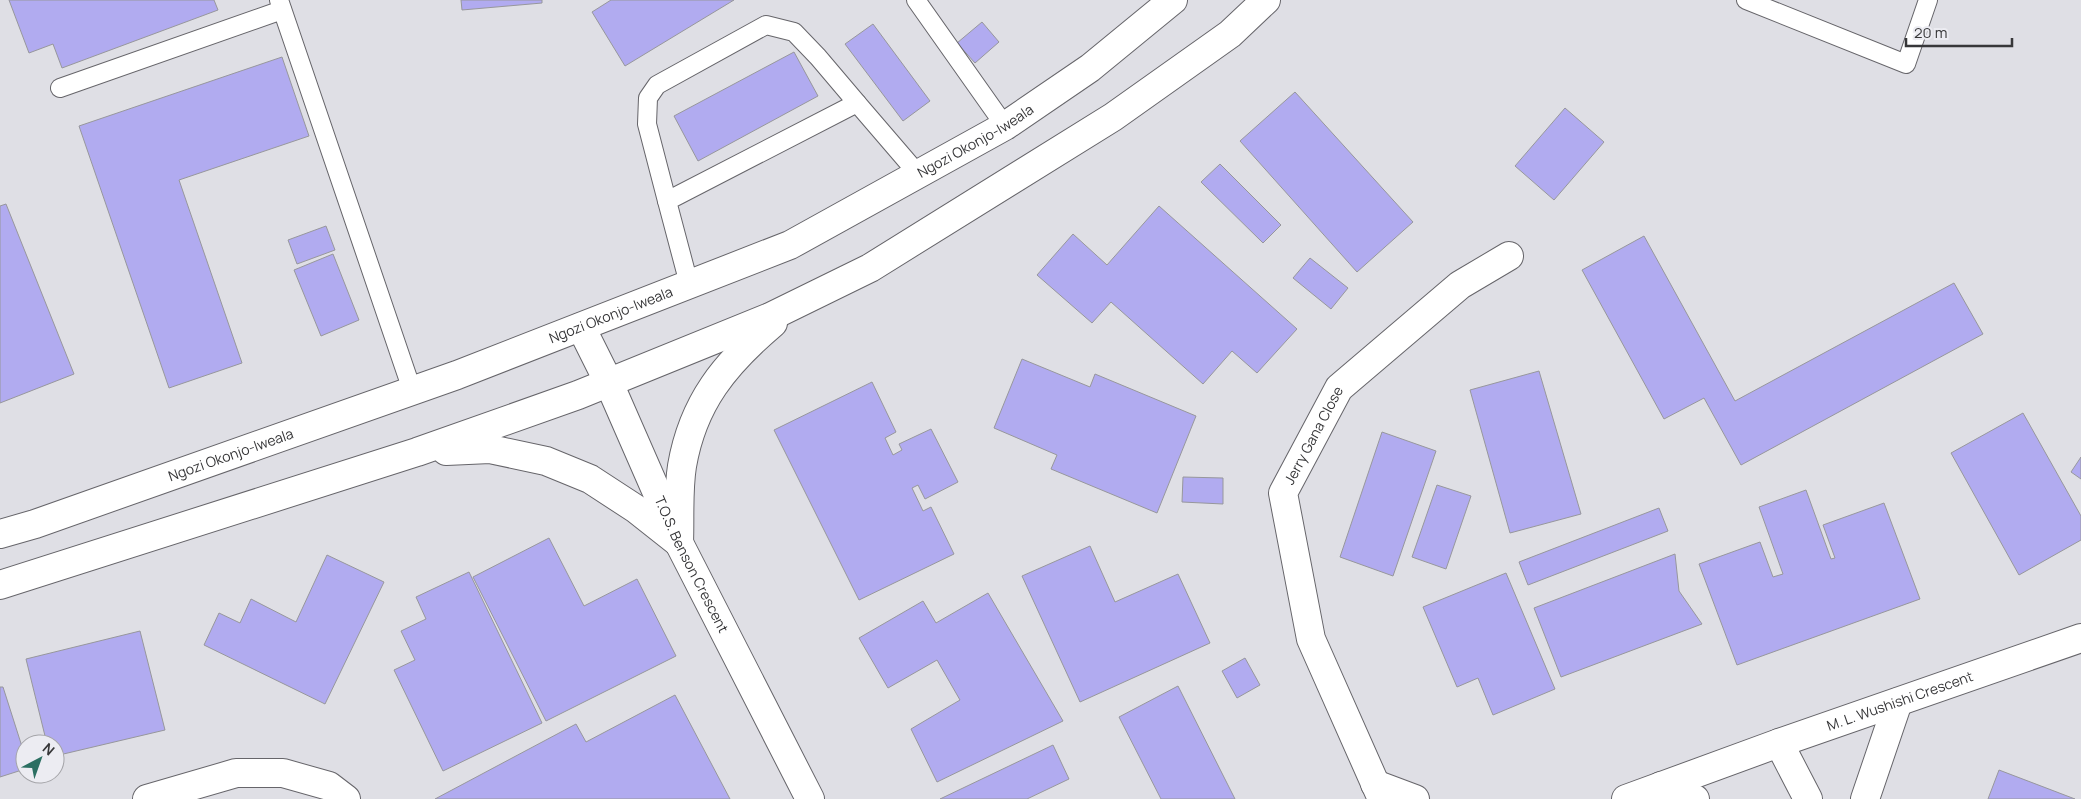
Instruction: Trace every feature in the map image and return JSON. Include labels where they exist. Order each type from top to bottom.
[{"type":"street","name":"Ngozi Okonjo-Iweala","points":[[0,534],[35,524],[457,375],[790,245],[1004,126],[1090,68],[1173,0]]},
{"type":"street","points":[[0,585],[417,452],[609,383],[770,317],[870,268],[1113,116],[1230,34],[1266,0]]},
{"type":"street","name":"Jerry Gana Close","points":[[1371,788],[1311,639],[1283,492],[1339,388],[1460,285],[1509,256]]},
{"type":"street","points":[[679,543],[682,466],[696,416],[719,376],[748,344],[795,304]]},
{"type":"street","name":"T.O.S. Benson Crescent","points":[[581,327],[609,383],[679,543],[810,799]]},
{"type":"street","points":[[417,452],[490,449],[546,462],[590,480],[636,509],[679,543]]},
{"type":"street","points":[[0,526],[35,524]]},
{"type":"street","name":"M. L. Wushishi Crescent","points":[[1626,799],[1779,743],[2081,638]]},
{"type":"street","points":[[1865,799],[1898,702]]},
{"type":"street","points":[[1779,743],[1808,799]]},
{"type":"street","points":[[147,799],[236,773],[282,773],[329,786],[346,799]]},
{"type":"street","points":[[1661,786],[1695,799]]},
{"type":"street","points":[[1371,788],[1414,799]]},
{"type":"lane","points":[[916,0],[1004,126]]},
{"type":"lane","points":[[1746,0],[1906,64],[1928,0]]},
{"type":"lane","points":[[60,88],[280,5],[412,390]]},
{"type":"lane","points":[[689,284],[646,124],[648,98],[657,85],[766,25],[794,32],[818,57],[918,174]]},
{"type":"lane","points":[[667,201],[857,103]]},
{"type":"building","points":[[9,0],[214,0],[218,10],[62,68],[53,44],[29,53]]},
{"type":"building","points":[[461,0],[542,0],[542,3],[462,10]]},
{"type":"building","points":[[611,0],[734,0],[625,66],[592,12]]},
{"type":"building","points":[[982,22],[999,42],[975,63],[957,43]]},
{"type":"building","points":[[873,24],[930,101],[903,121],[845,44]]},
{"type":"building","points":[[794,52],[818,96],[698,161],[674,116]]},
{"type":"building","points":[[282,57],[309,136],[179,180],[242,363],[169,388],[79,126]]},
{"type":"building","points":[[1295,92],[1413,222],[1357,272],[1240,141]]},
{"type":"building","points":[[1565,108],[1604,142],[1554,200],[1515,166]]},
{"type":"building","points":[[1220,164],[1281,225],[1263,243],[1201,182]]},
{"type":"building","points":[[6,204],[74,374],[0,403],[0,206]]},
{"type":"building","points":[[1159,206],[1297,329],[1257,373],[1232,351],[1203,384],[1111,302],[1092,323],[1037,275],[1073,234],[1107,265]]},
{"type":"building","points":[[326,226],[335,250],[297,264],[288,240]]},
{"type":"building","points":[[1644,236],[1735,401],[1954,283],[1983,334],[1741,465],[1704,398],[1664,419],[1582,270]]},
{"type":"building","points":[[333,254],[359,320],[321,336],[294,270]]},
{"type":"building","points":[[1310,258],[1348,288],[1331,309],[1293,278]]},
{"type":"building","points":[[1022,359],[1090,387],[1095,374],[1196,416],[1157,513],[1051,469],[1057,455],[994,428]]},
{"type":"building","points":[[1539,371],[1581,514],[1510,533],[1470,390]]},
{"type":"building","points":[[872,382],[896,432],[885,438],[893,455],[902,450],[899,444],[931,429],[958,482],[925,499],[918,485],[912,488],[923,511],[931,507],[954,554],[859,600],[774,430]]},
{"type":"building","points":[[2023,413],[2081,516],[2081,540],[2019,575],[1951,453]]},
{"type":"building","points":[[1382,432],[1436,451],[1393,576],[1340,557]]},
{"type":"building","points":[[2081,457],[2081,479],[2071,472]]},
{"type":"building","points":[[1183,477],[1223,478],[1223,504],[1182,502]]},
{"type":"building","points":[[1437,485],[1471,496],[1446,569],[1412,557]]},
{"type":"building","points":[[1806,490],[1831,559],[1835,558],[1823,525],[1884,503],[1920,599],[1737,665],[1699,564],[1760,542],[1773,577],[1783,574],[1759,507]]},
{"type":"building","points":[[1659,508],[1668,531],[1528,585],[1519,562]]},
{"type":"building","points":[[549,538],[584,606],[637,579],[676,656],[546,721],[473,577]]},
{"type":"building","points":[[1090,546],[1115,602],[1178,574],[1210,643],[1080,702],[1022,576]]},
{"type":"building","points":[[1675,554],[1679,591],[1702,624],[1561,677],[1534,608]]},
{"type":"building","points":[[327,555],[384,582],[325,704],[204,645],[219,613],[240,623],[251,599],[296,622]]},
{"type":"building","points":[[469,572],[542,723],[443,771],[394,670],[415,660],[401,631],[426,619],[416,597]]},
{"type":"building","points":[[1506,573],[1555,689],[1493,715],[1478,678],[1457,687],[1423,607]]},
{"type":"building","points":[[988,593],[1063,721],[937,782],[911,729],[960,700],[937,660],[888,688],[859,638],[923,601],[936,623]]},
{"type":"building","points":[[140,631],[165,730],[65,754],[65,734],[45,734],[26,659]]},
{"type":"building","points":[[1245,658],[1260,685],[1237,698],[1222,671]]},
{"type":"building","points":[[1178,686],[1235,799],[1161,799],[1119,717]]},
{"type":"building","points":[[0,687],[3,687],[18,734],[15,734],[15,772],[0,777]]},
{"type":"building","points":[[675,695],[730,799],[435,799],[576,724],[586,742]]},
{"type":"building","points":[[1053,745],[1069,779],[1027,799],[940,799]]},
{"type":"building","points":[[1999,770],[2075,799],[1988,799]]}]
